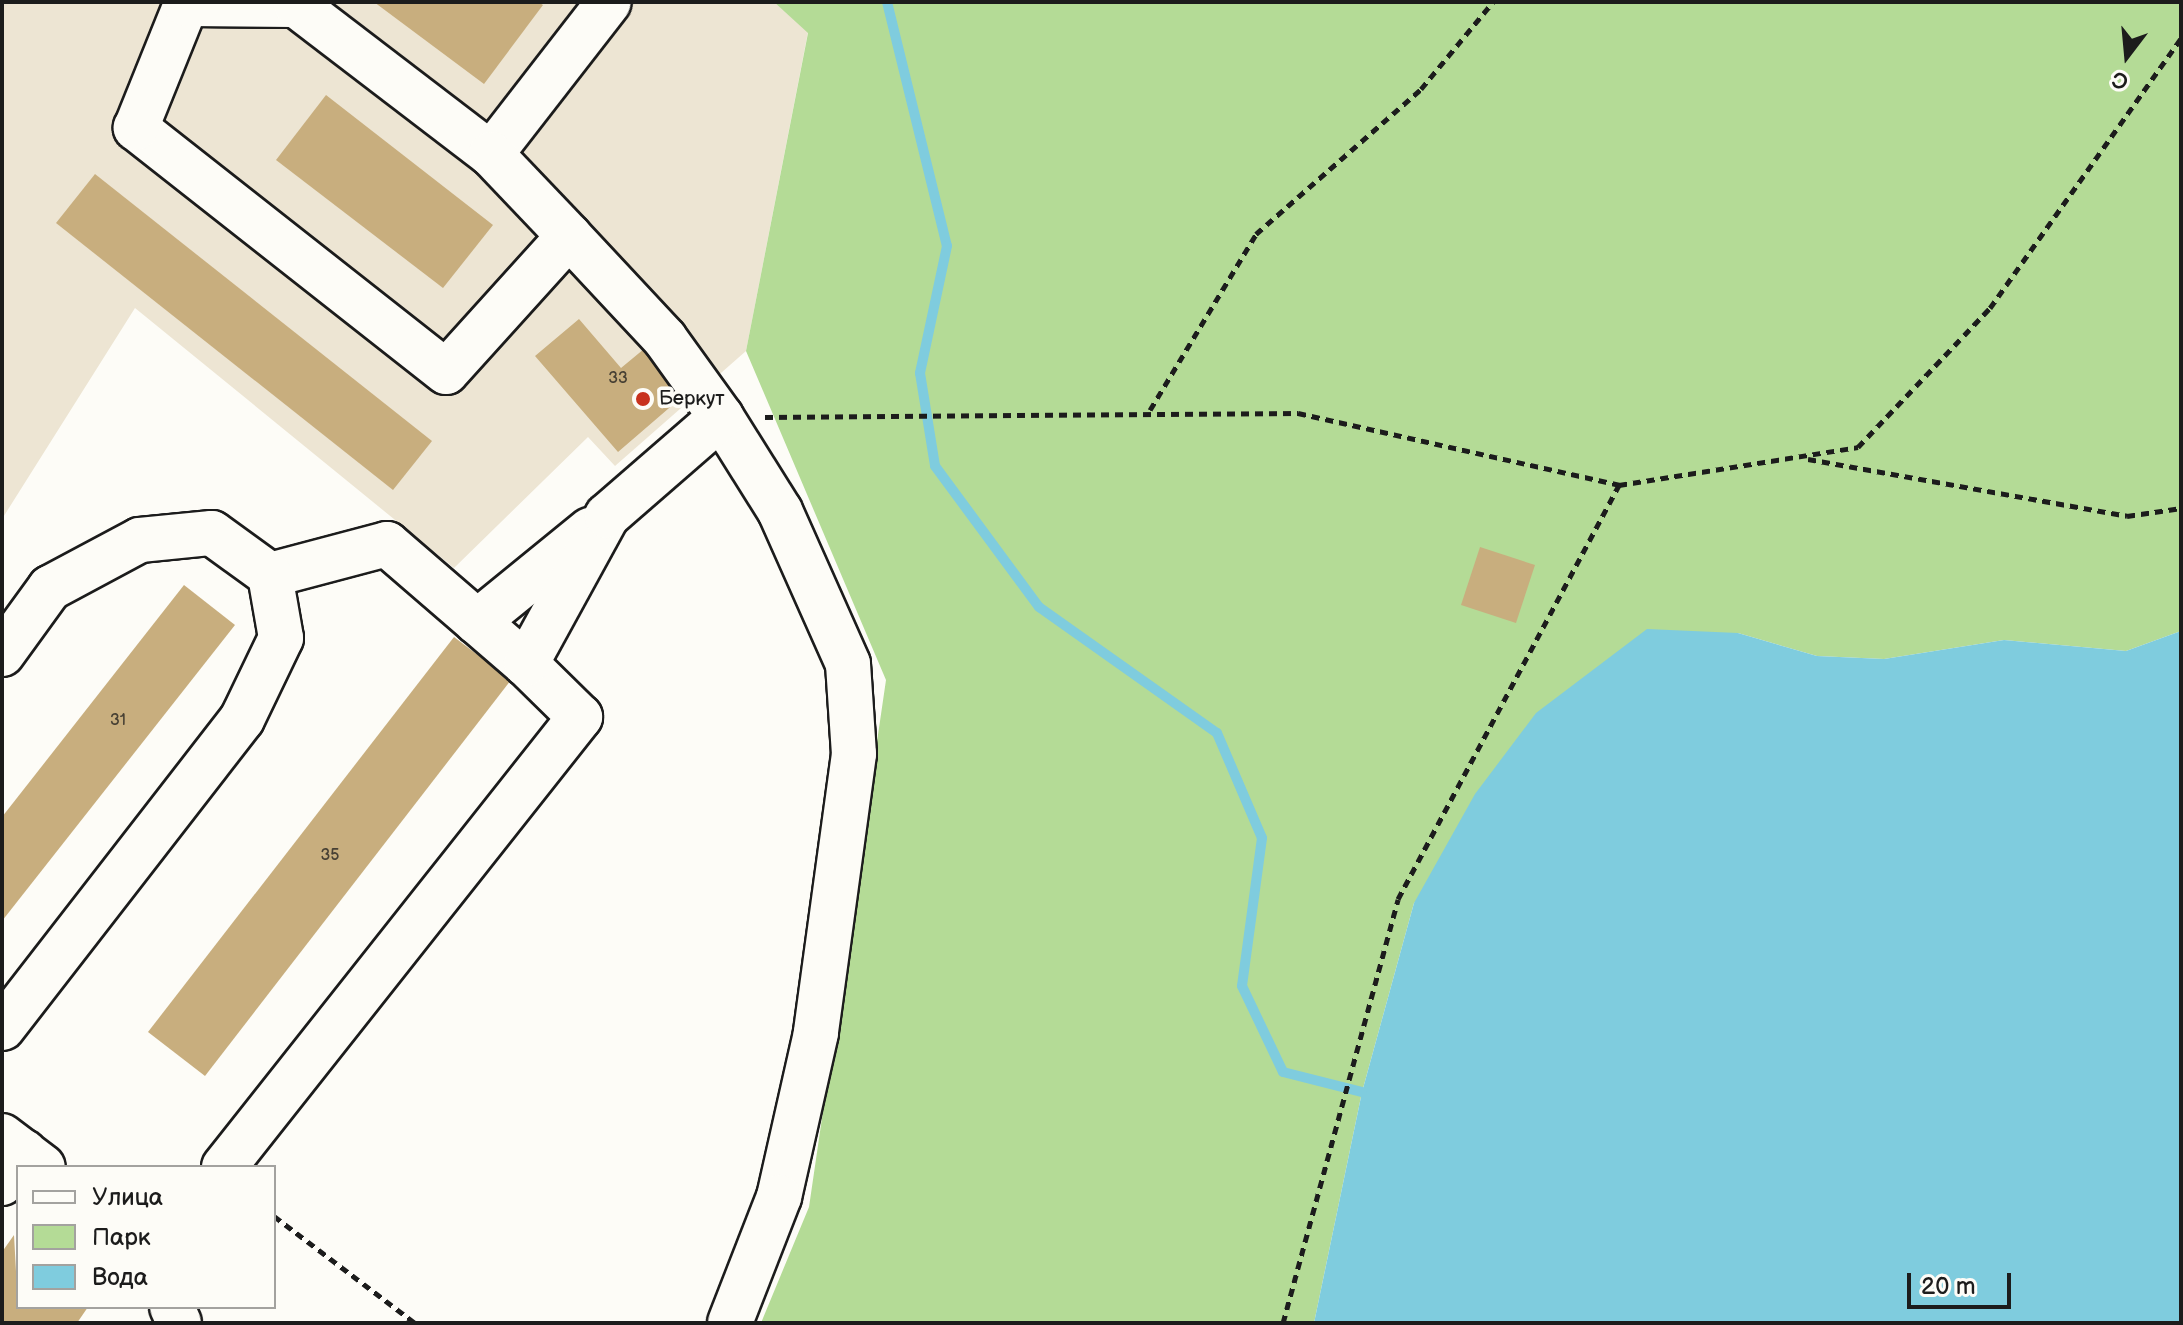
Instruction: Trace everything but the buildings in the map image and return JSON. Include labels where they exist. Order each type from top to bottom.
[{"type":"street","points":[[491,154],[609,2]]},
{"type":"street","points":[[569,236],[446,372],[136,128],[186,4],[296,3],[491,154],[569,236],[665,339],[721,417],[780,511],[848,664],[854,754],[816,1033],[779,1197],[730,1323]]},
{"type":"street","points":[[477,622],[607,516],[721,417]]},
{"type":"street","points":[[526,664],[607,516]]},
{"type":"street","points":[[2,654],[50,588],[140,540],[212,533],[270,575],[281,638],[242,719],[2,1028]]},
{"type":"street","points":[[226,1165],[580,717],[526,664],[387,544],[270,575]]},
{"type":"path","points":[[1150,411],[1256,234],[1421,89],[1493,2]]},
{"type":"path","points":[[721,417],[1150,411],[1298,413],[1619,485],[1804,459],[1858,447],[1990,308],[2181,38]]},
{"type":"path","points":[[1804,459],[2127,516],[2181,508]]},
{"type":"path","points":[[1283,1323],[1398,899],[1619,485]]},
{"type":"path","points":[[276,1218],[415,1323]]},
{"type":"shaded area","points":[[2,2],[774,2],[808,32],[746,351],[615,466],[588,437],[454,568],[135,308],[2,519]]},
{"type":"green space","points":[[774,2],[2181,2],[2181,631],[2126,651],[2004,640],[1884,659],[1817,656],[1738,633],[1414,903],[1362,1092],[1314,1323],[761,1323],[809,1207],[886,680],[746,351],[808,33]]},
{"type":"water","points":[[1647,629],[1738,633],[1817,656],[1884,659],[2004,640],[2126,651],[2181,631],[2181,1323],[1314,1323],[1362,1092],[1414,903],[1475,794],[1536,713]]},
{"type":"waterway","points":[[887,2],[947,246],[920,373],[935,466],[1039,607],[1217,733],[1262,838],[1242,986],[1283,1072],[1362,1092]]},
{"type":"place","name":"Беркут","points":[[643,399]]}]
